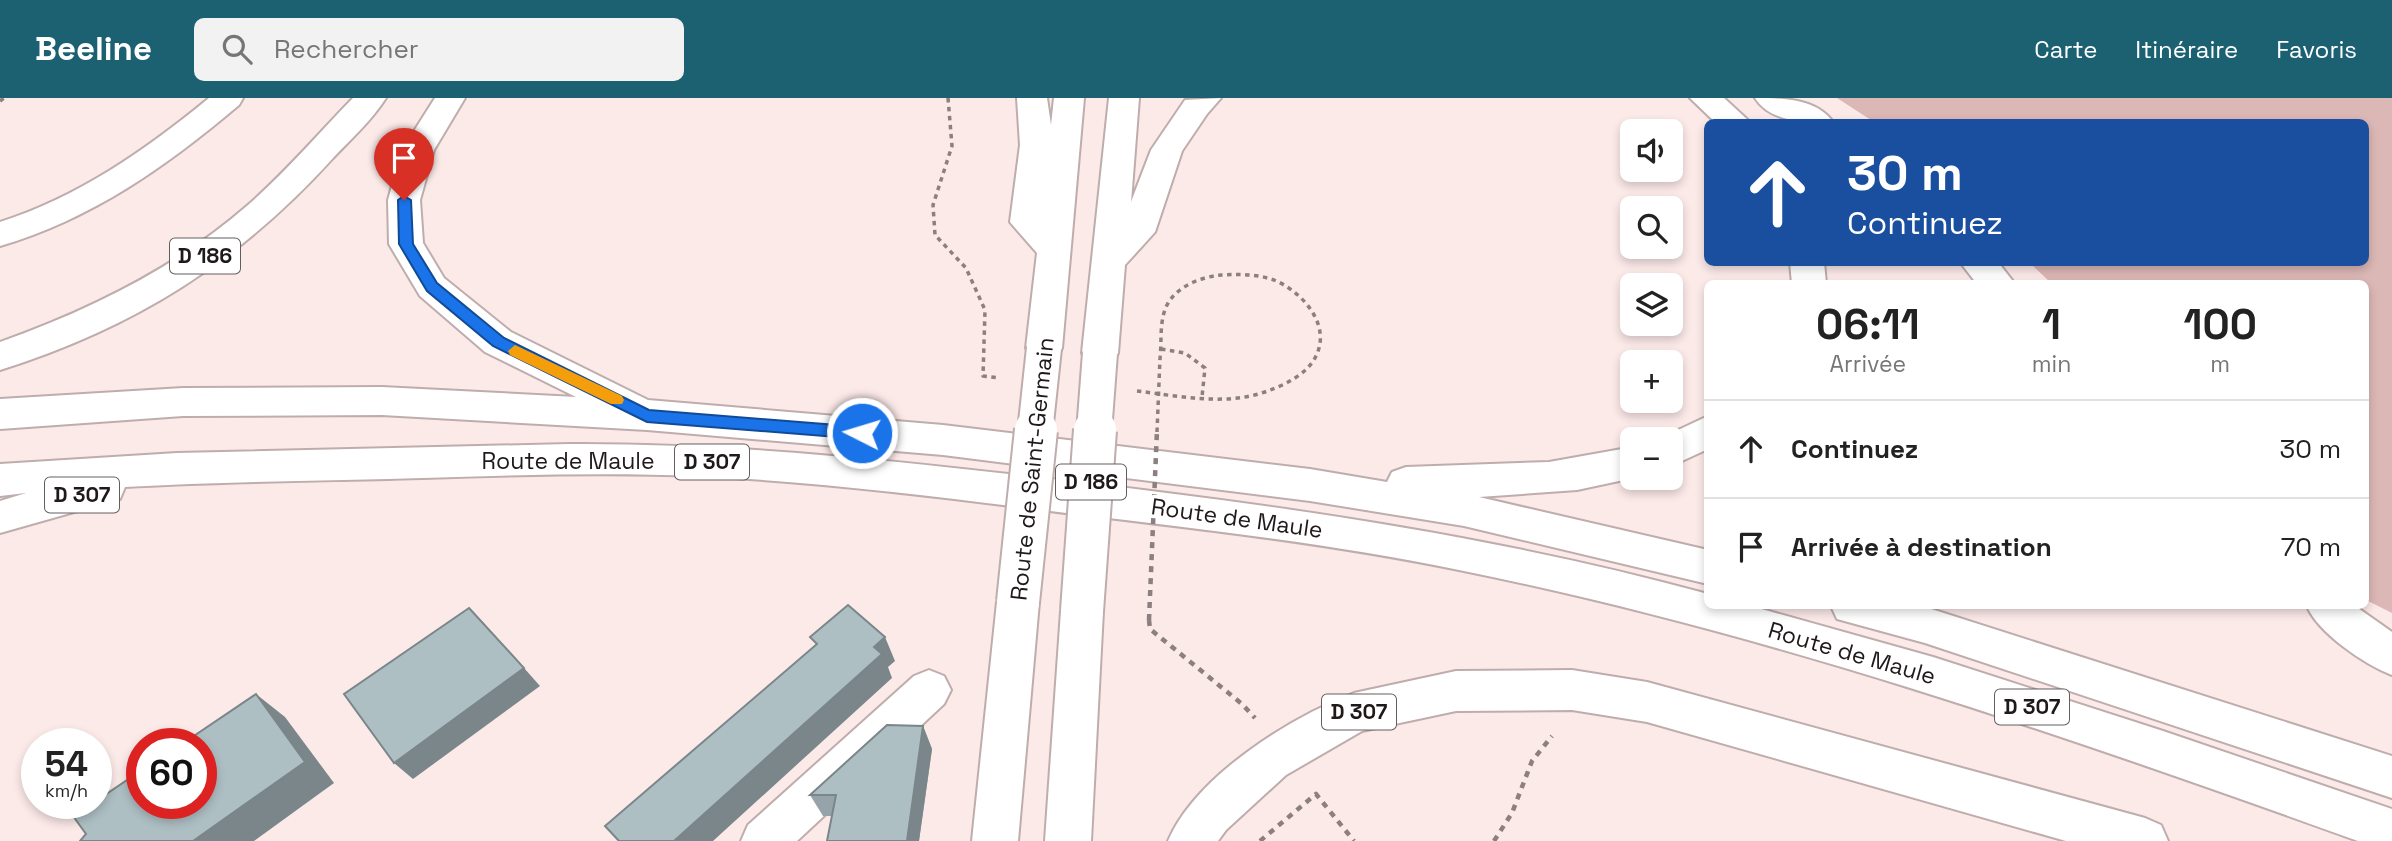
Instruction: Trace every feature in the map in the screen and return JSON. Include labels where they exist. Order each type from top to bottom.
[{"type":"main road","points":[[0,234],[27,227],[129,175],[228,98]]},
{"type":"main road","name":"D 186","points":[[0,356],[45,341],[178,276],[260,214],[371,98]]},
{"type":"main road","points":[[450,98],[418,150],[404,200],[406,244],[432,287],[498,342],[647,415]]},
{"type":"main road","points":[[1032,98],[1036,118],[1036,157],[1027,222],[1053,248]]},
{"type":"main road","name":"Route de Saint-Germain","points":[[996,841],[1069,98]]},
{"type":"main road","name":"D 186","points":[[1068,841],[1100,353],[1111,259],[1124,98]]},
{"type":"main road","points":[[1111,259],[1138,232],[1150,191],[1167,150],[1196,107],[1206,98]]},
{"type":"main road","points":[[1705,98],[1730,119]]},
{"type":"main road","points":[[1770,98],[1811,119]]},
{"type":"main road","points":[[1981,266],[1994,280]]},
{"type":"main road","name":"Route de Maule","points":[[0,414],[183,402],[382,401],[647,415],[943,440],[1310,485],[1464,510],[1704,567]]},
{"type":"main road","points":[[1683,445],[1704,433]]},
{"type":"main road","name":"Route de Maule","points":[[0,480],[163,469],[530,459],[700,461],[934,481],[1258,519],[1463,554],[1665,601],[1902,666],[2139,741],[2392,831]]},
{"type":"main road","name":"D 307","points":[[1310,485],[1489,481],[1598,472],[1620,466]]},
{"type":"main road","name":"D 307","points":[[0,517],[82,496],[163,469]]},
{"type":"main road","name":"Route de Maule","points":[[1864,609],[1925,625],[2392,777]]},
{"type":"main road","points":[[2330,609],[2392,656]]},
{"type":"main road","points":[[764,841],[929,690]]},
{"type":"main road","name":"D 307","points":[[1191,841],[1210,814],[1270,760],[1354,713],[1456,691],[1572,691],[1647,702],[2145,841]]},
{"type":"path","points":[[948,98],[952,146],[933,205],[935,235],[966,268],[985,310],[983,376]]},
{"type":"path","points":[[1161,349],[1183,351],[1197,358],[1205,368],[1202,397],[1238,397],[1268,392],[1288,383],[1305,370],[1317,350],[1320,325],[1305,299],[1268,277],[1223,274],[1199,279],[1166,306],[1161,349],[1160,358],[1150,629],[1242,704],[1262,725]]},
{"type":"path","points":[[1494,841],[1511,816],[1531,764],[1546,740],[1556,733]]},
{"type":"path","points":[[1260,841],[1316,794],[1354,841]]},
{"type":"shaded area","points":[[1837,98],[2392,98],[2392,613],[2369,602],[2369,280],[2048,280],[2033,266],[2369,266],[2369,119],[1869,119]]},
{"type":"building","points":[[848,605],[885,637],[874,647],[882,654],[674,841],[619,841],[605,826],[817,644],[810,637]]},
{"type":"building","points":[[469,608],[524,668],[394,763],[344,694]]},
{"type":"building","points":[[256,694],[305,762],[193,841],[80,841],[86,834],[75,819],[112,819],[112,790],[126,781],[126,819],[217,819],[217,728],[206,728]]},
{"type":"building","points":[[887,725],[923,726],[907,841],[827,841],[836,795],[810,795]]},
{"type":"slow traffic","points":[[515,351],[616,400]]},
{"type":"route","points":[[404,200],[406,244],[432,287],[498,342],[647,415],[862,433]]}]
